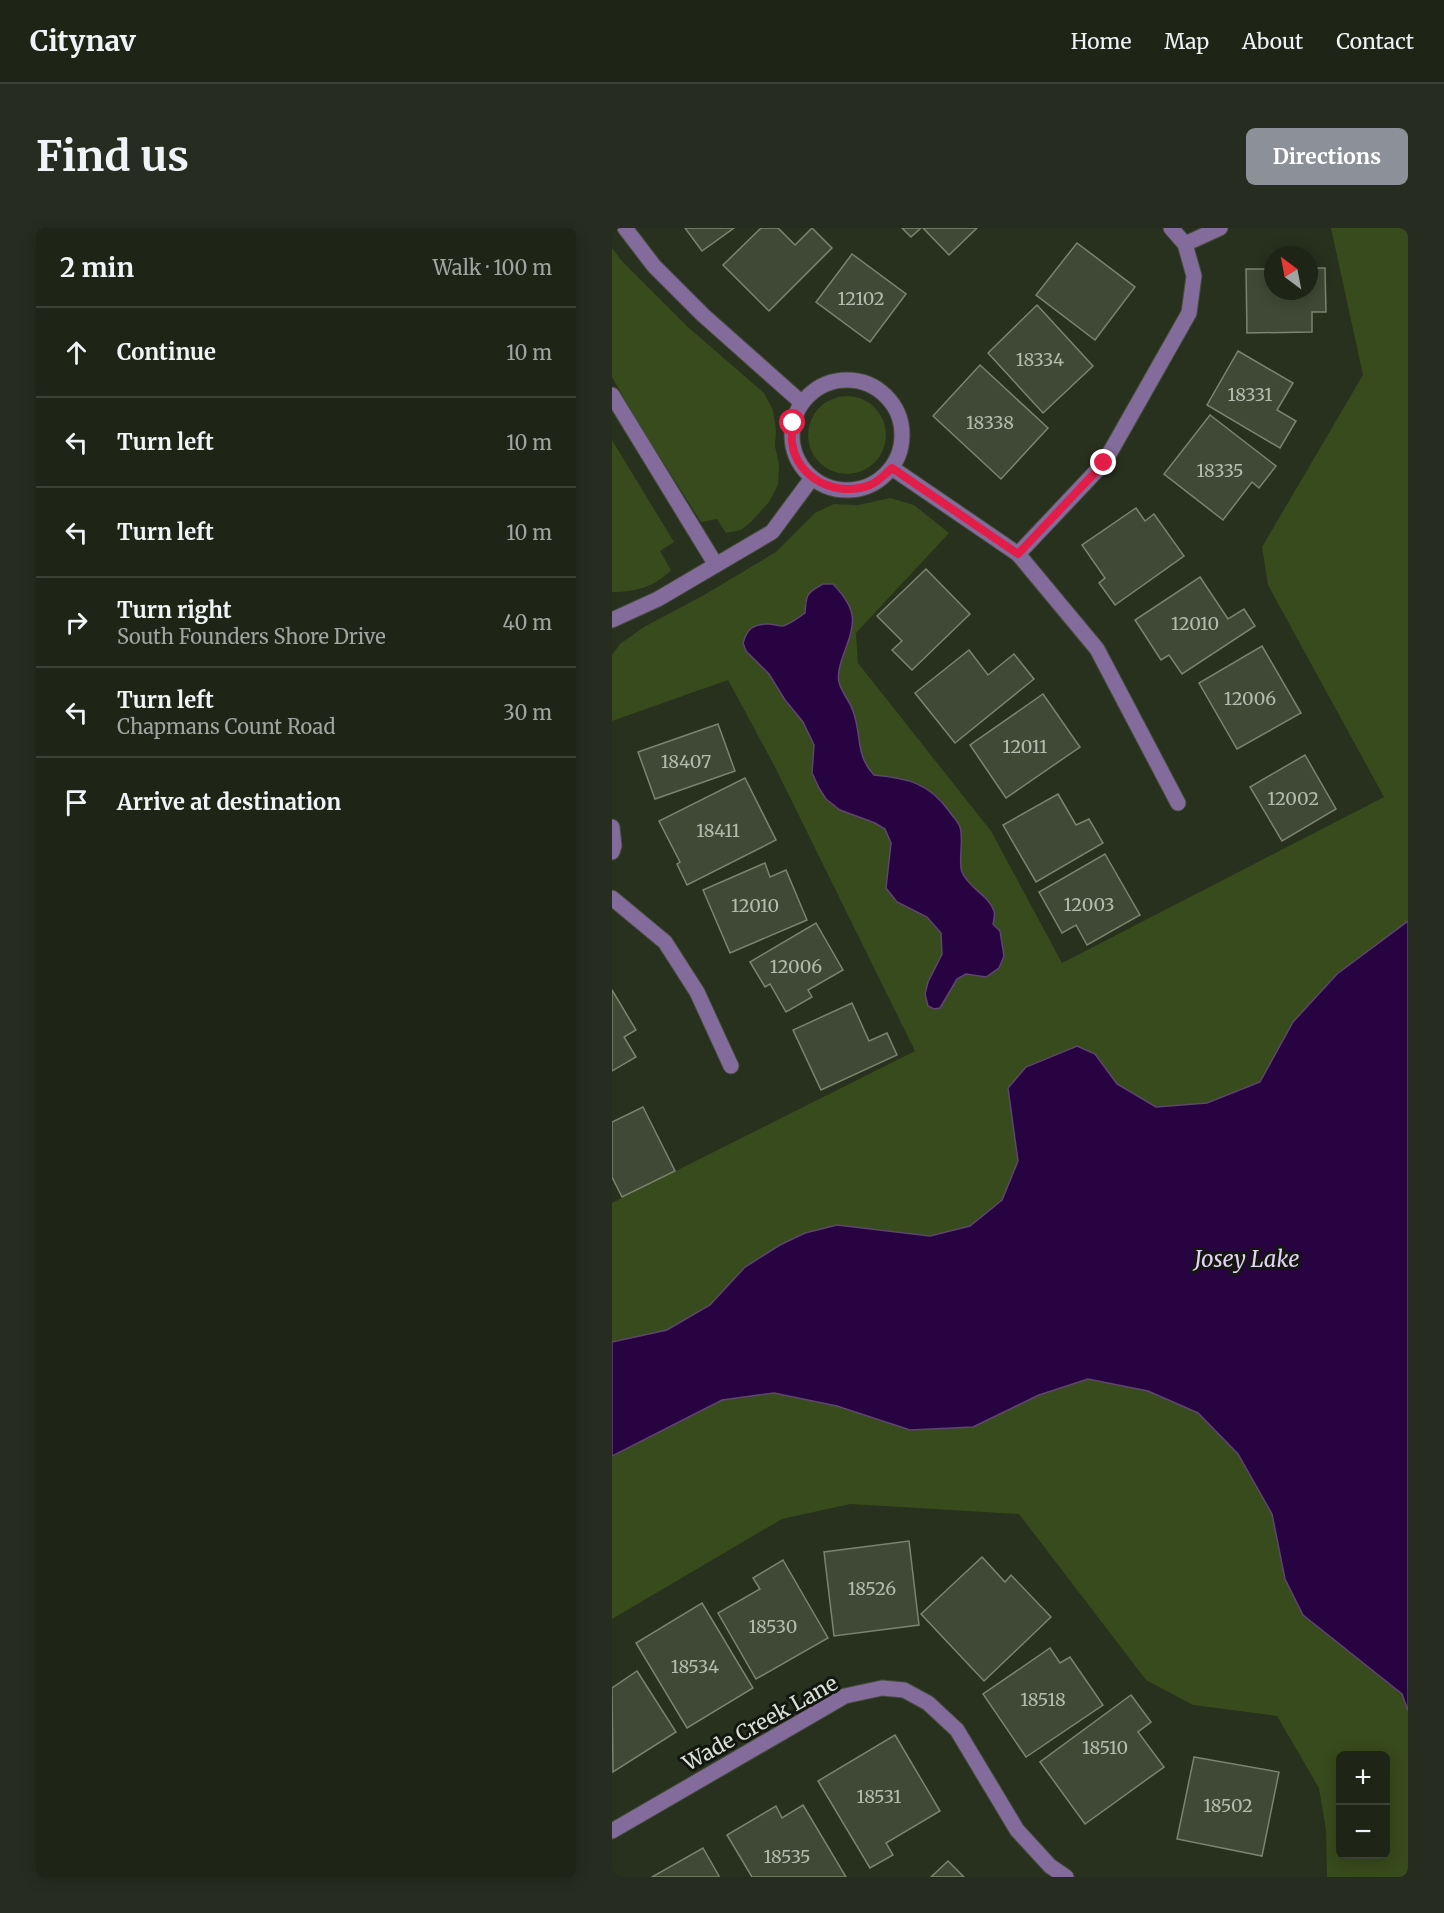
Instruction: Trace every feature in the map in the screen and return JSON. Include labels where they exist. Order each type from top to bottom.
[{"type":"street","points":[[625,228],[654,266],[702,315],[802,403]]},
{"type":"street","points":[[1018,554],[1104,463],[1189,314],[1194,276],[1185,244],[1171,228]]},
{"type":"street","points":[[1185,244],[1220,228]]},
{"type":"street","points":[[838,380],[861,381],[882,390],[897,408],[903,427],[902,448],[892,468],[872,485],[851,490],[830,488],[812,478],[798,462],[792,443],[793,423],[802,403],[818,388],[838,380]]},
{"type":"street","points":[[612,395],[716,565]]},
{"type":"street","points":[[892,468],[1018,554],[1097,649],[1178,803]]},
{"type":"street","points":[[612,620],[658,599],[772,532],[812,478]]},
{"type":"street","points":[[612,827],[614,846],[612,852]]},
{"type":"street","points":[[612,897],[665,942],[697,992],[731,1066]]},
{"type":"street","name":"Wade Creek Lane","points":[[612,1831],[845,1696],[882,1688],[904,1690],[928,1703],[957,1730],[1017,1830],[1050,1866],[1066,1877]]},
{"type":"green space","points":[[1331,228],[1408,228],[1408,921],[1337,974],[1293,1022],[1260,1082],[1207,1103],[1156,1107],[1117,1084],[1095,1054],[1077,1046],[1026,1067],[1008,1088],[1018,1161],[1002,1200],[970,1226],[930,1236],[837,1225],[745,1267],[710,1305],[667,1330],[612,1342],[612,1203],[915,1051],[774,765],[728,680],[612,721],[612,655],[620,644],[644,627],[704,595],[776,552],[815,513],[834,504],[858,505],[890,498],[914,505],[949,533],[856,633],[858,663],[991,831],[1062,963],[1384,797],[1268,585],[1262,547],[1363,375]]},
{"type":"green space","points":[[612,248],[621,260],[689,328],[764,393],[773,410],[776,430],[775,446],[779,464],[778,485],[769,502],[741,530],[726,533],[717,519],[701,522],[612,377]]},
{"type":"green space","points":[[847,396],[862,399],[875,407],[883,420],[886,435],[883,450],[875,463],[862,471],[847,474],[832,471],[819,463],[811,450],[808,435],[811,420],[819,407],[832,399]]},
{"type":"green space","points":[[612,440],[674,542],[660,551],[671,570],[665,576],[644,587],[612,592]]},
{"type":"green space","points":[[1088,1379],[1148,1391],[1198,1413],[1238,1454],[1272,1514],[1285,1579],[1303,1615],[1402,1694],[1408,1711],[1408,1877],[1327,1877],[1326,1830],[1319,1788],[1277,1716],[1193,1705],[1146,1680],[1019,1514],[850,1504],[782,1519],[612,1619],[612,1456],[723,1400],[774,1393],[837,1406],[910,1430],[973,1427],[1039,1395]]},
{"type":"water","points":[[823,584],[833,584],[848,603],[851,612],[852,628],[838,679],[856,720],[864,760],[874,775],[907,780],[925,788],[949,811],[960,827],[962,872],[969,883],[991,905],[994,912],[993,924],[1000,931],[1004,956],[999,968],[986,977],[966,974],[957,979],[940,1008],[934,1009],[928,1006],[925,994],[928,982],[942,954],[941,933],[927,917],[897,902],[886,888],[891,843],[885,829],[840,810],[826,799],[812,773],[814,745],[803,722],[785,700],[769,674],[746,651],[743,643],[746,634],[755,626],[768,624],[783,626],[805,613],[808,595]]},
{"type":"water","name":"Josey Lake","points":[[1408,921],[1408,1711],[1402,1694],[1303,1615],[1285,1579],[1272,1514],[1238,1454],[1198,1413],[1148,1391],[1088,1379],[1039,1395],[973,1427],[910,1430],[837,1406],[774,1393],[722,1400],[612,1456],[612,1342],[667,1330],[710,1305],[745,1267],[780,1245],[805,1233],[837,1225],[930,1236],[970,1226],[1002,1200],[1018,1161],[1008,1088],[1026,1067],[1077,1046],[1095,1054],[1117,1084],[1156,1107],[1207,1103],[1260,1082],[1293,1022],[1337,974]]},
{"type":"building","points":[[685,228],[734,228],[702,251]]},
{"type":"building","points":[[761,228],[778,228],[795,245],[812,228],[832,248],[769,311],[723,265]]},
{"type":"building","points":[[902,228],[921,228],[911,237]]},
{"type":"building","points":[[923,228],[977,228],[949,255]]},
{"type":"building","points":[[1077,243],[1135,287],[1095,340],[1036,295]]},
{"type":"building","points":[[852,254],[906,294],[870,342],[816,302]]},
{"type":"building","points":[[1318,268],[1325,268],[1326,312],[1312,312],[1312,332],[1247,333],[1246,269],[1264,269],[1264,300],[1318,300]]},
{"type":"building","points":[[1037,305],[1093,366],[1043,413],[988,353]]},
{"type":"building","points":[[1238,351],[1293,383],[1277,410],[1296,421],[1280,448],[1207,405]]},
{"type":"building","points":[[980,365],[1048,428],[1001,479],[933,416]]},
{"type":"building","points":[[1210,415],[1276,466],[1259,488],[1252,482],[1223,520],[1164,474]]},
{"type":"building","points":[[1136,508],[1145,521],[1154,514],[1184,556],[1115,605],[1099,583],[1105,578],[1082,545]]},
{"type":"building","points":[[926,569],[970,614],[912,670],[892,650],[902,641],[877,616]]},
{"type":"building","points":[[1200,577],[1228,619],[1244,609],[1255,626],[1182,674],[1169,655],[1161,660],[1135,620]]},
{"type":"building","points":[[1262,646],[1301,713],[1237,749],[1199,683]]},
{"type":"building","points":[[969,650],[988,675],[1014,654],[1034,679],[955,743],[915,693]]},
{"type":"building","points":[[1043,694],[1080,747],[1006,798],[970,745]]},
{"type":"building","points":[[718,724],[735,771],[655,799],[638,752]]},
{"type":"building","points":[[1305,755],[1336,809],[1282,841],[1250,787]]},
{"type":"building","points":[[745,778],[776,840],[687,885],[677,864],[680,862],[659,821]]},
{"type":"building","points":[[1058,794],[1076,825],[1089,819],[1103,843],[1036,882],[1003,825]]},
{"type":"building","points":[[1105,854],[1140,915],[1087,945],[1076,925],[1062,933],[1039,892]]},
{"type":"building","points":[[765,863],[770,877],[786,870],[807,920],[730,953],[703,890]]},
{"type":"building","points":[[816,923],[843,970],[808,990],[812,997],[786,1012],[770,984],[765,987],[750,962]]},
{"type":"building","points":[[612,990],[636,1030],[624,1037],[636,1057],[612,1071]]},
{"type":"building","points":[[852,1003],[869,1041],[887,1033],[897,1055],[821,1090],[793,1030]]},
{"type":"building","points":[[643,1107],[675,1171],[622,1197],[612,1177],[612,1122]]},
{"type":"building","points":[[909,1541],[919,1625],[834,1636],[824,1552]]},
{"type":"building","points":[[982,1557],[1005,1582],[1011,1575],[1051,1617],[984,1681],[921,1614]]},
{"type":"building","points":[[783,1560],[828,1638],[756,1679],[718,1613],[760,1589],[753,1578]]},
{"type":"building","points":[[702,1603],[753,1688],[687,1728],[636,1643]]},
{"type":"building","points":[[1050,1648],[1060,1663],[1070,1657],[1103,1705],[1026,1757],[983,1694]]},
{"type":"building","points":[[637,1671],[676,1732],[613,1772],[612,1688]]},
{"type":"building","points":[[1131,1695],[1151,1722],[1138,1732],[1164,1767],[1085,1824],[1040,1762]]},
{"type":"building","points":[[895,1735],[940,1811],[886,1843],[893,1855],[870,1868],[818,1781]]},
{"type":"building","points":[[1194,1757],[1279,1772],[1262,1856],[1177,1839]]},
{"type":"building","points":[[803,1805],[846,1877],[752,1877],[727,1835],[776,1806],[782,1818]]},
{"type":"building","points":[[703,1848],[718,1877],[652,1877]]},
{"type":"building","points":[[948,1861],[964,1877],[931,1877]]},
{"type":"route","points":[[793,423],[792,443],[798,462],[812,478],[830,488],[851,490],[872,485],[892,468],[1018,554],[1104,463]]}]
